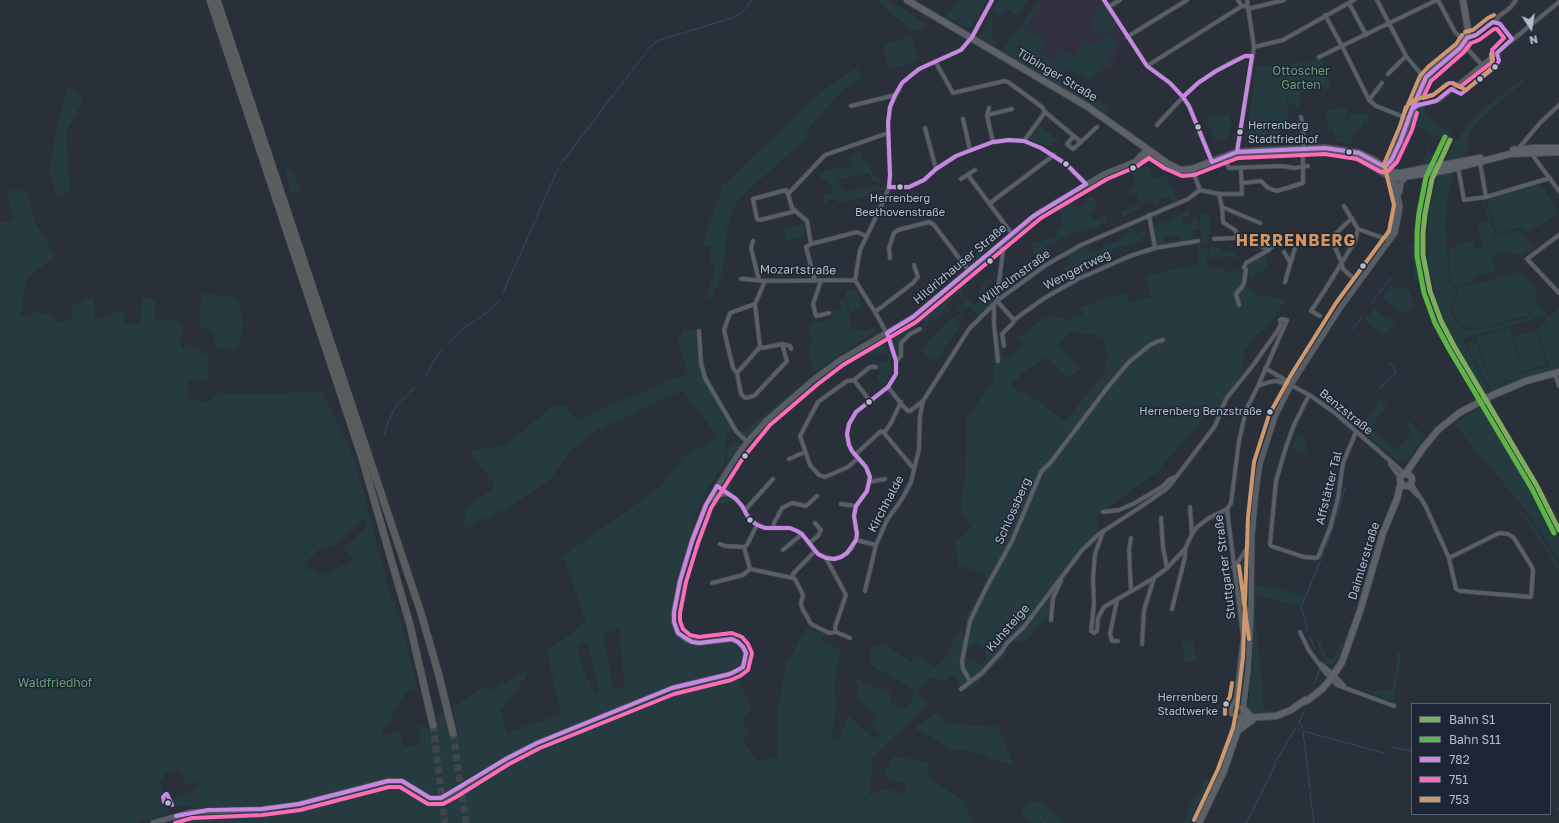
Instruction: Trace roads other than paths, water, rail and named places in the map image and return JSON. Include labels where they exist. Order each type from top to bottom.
[{"type":"highway","points":[[210,0],[362,458],[408,616],[433,725]]},
{"type":"highway","points":[[217,0],[427,631],[453,733]]},
{"type":"main road","name":"Tübinger Straße","points":[[908,0],[1094,110],[1167,163],[1180,170],[1192,169]]},
{"type":"main road","points":[[1388,242],[1394,217],[1395,195],[1388,173],[1388,165],[1400,142],[1412,108],[1425,79],[1465,41],[1468,26],[1463,0]]},
{"type":"main road","points":[[1192,169],[1238,152],[1325,148],[1343,150],[1388,173],[1406,177],[1518,149],[1538,147],[1559,148]]},
{"type":"main road","name":"Hildrizhauser Straße","points":[[153,823],[176,816],[208,810],[268,808],[299,804],[388,781],[402,781],[430,798],[441,798],[506,759],[537,743],[672,688],[730,674],[743,667],[746,653],[738,642],[732,639],[699,643],[687,640],[678,633],[674,622],[674,612],[680,581],[692,541],[709,501],[747,442],[766,421],[814,379],[840,360],[913,317],[1038,213],[1112,170],[1146,157],[1149,150]]},
{"type":"main road","points":[[1388,173],[1480,162],[1510,154],[1559,152]]},
{"type":"main road","points":[[1388,173],[1392,168],[1392,159]]},
{"type":"main road","points":[[1388,173],[1399,199]]},
{"type":"main road","points":[[1199,823],[1224,771],[1239,730],[1244,708],[1248,671],[1251,616],[1252,541],[1256,492],[1260,464],[1275,417],[1291,385],[1341,307],[1395,233],[1400,210],[1400,185],[1406,177]]},
{"type":"main road","points":[[1406,482],[1410,474],[1405,473],[1417,457],[1438,430],[1459,413],[1481,400],[1526,381],[1557,373]]},
{"type":"main road","name":"Daimlerstraße","points":[[1242,718],[1271,717],[1283,713],[1308,700],[1315,695],[1332,676],[1342,662],[1382,538],[1397,498],[1417,457]]},
{"type":"main road","points":[[1239,730],[1251,718],[1244,708]]},
{"type":"street","points":[[718,486],[736,499],[745,510],[749,519],[757,525],[765,528],[790,528],[802,534],[815,551],[826,558],[834,559],[841,557],[852,548],[857,534],[854,516],[856,506],[867,491],[870,482],[868,471],[852,451],[848,440],[849,424],[856,412],[888,387],[896,374],[896,361],[886,333],[855,280],[860,250],[889,187],[890,175],[888,133],[890,107],[902,83],[912,74],[923,66],[961,50],[972,37],[992,0]]},
{"type":"street","points":[[1104,0],[1146,66],[1170,83],[1183,97],[1193,116],[1212,162]]},
{"type":"street","points":[[1108,7],[1120,0]]},
{"type":"street","points":[[1127,37],[1187,0]]},
{"type":"street","points":[[1238,0],[1242,6]]},
{"type":"street","points":[[1238,152],[1254,47],[1247,0]]},
{"type":"street","points":[[1146,66],[1242,6],[1248,7],[1284,0]]},
{"type":"street","points":[[1254,47],[1283,40],[1354,0]]},
{"type":"street","points":[[1377,0],[1406,56],[1425,79]]},
{"type":"street","points":[[1319,57],[1438,0],[1455,32],[1465,41],[1482,65]]},
{"type":"street","points":[[1465,41],[1496,21],[1498,17],[1511,7],[1516,0]]},
{"type":"street","points":[[1412,108],[1439,100],[1559,2]]},
{"type":"street","points":[[1349,3],[1366,35]]},
{"type":"street","points":[[1325,15],[1369,100],[1376,106],[1409,119]]},
{"type":"street","points":[[1496,21],[1512,39]]},
{"type":"street","points":[[1157,125],[1198,83],[1216,71],[1244,56],[1252,56]]},
{"type":"street","points":[[1388,74],[1406,56]]},
{"type":"street","points":[[935,61],[953,93],[1004,80],[1042,107],[1044,112],[1081,142]]},
{"type":"street","points":[[1369,100],[1382,83]]},
{"type":"street","points":[[851,106],[895,95]]},
{"type":"street","points":[[1518,149],[1540,122],[1559,105]]},
{"type":"street","points":[[989,108],[987,115],[993,142]]},
{"type":"street","points":[[987,115],[1012,109]]},
{"type":"street","points":[[1024,141],[1044,112]]},
{"type":"street","points":[[1242,183],[1261,182],[1268,188],[1277,190],[1303,183],[1304,149],[1303,125],[1301,117]]},
{"type":"street","points":[[963,118],[970,150]]},
{"type":"street","points":[[1074,136],[1067,144],[1073,149],[1097,127]]},
{"type":"street","points":[[925,128],[936,169]]},
{"type":"street","points":[[788,194],[825,155],[888,133]]},
{"type":"street","points":[[889,187],[909,187],[924,180],[936,169],[956,156],[993,142],[1009,140],[1024,141],[1054,155],[1076,172],[1086,184]]},
{"type":"street","points":[[1531,152],[1532,156],[1559,191]]},
{"type":"street","points":[[990,203],[1054,155]]},
{"type":"street","points":[[1223,157],[1229,168],[1282,166],[1294,168],[1308,166]]},
{"type":"street","points":[[1480,162],[1486,197]]},
{"type":"street","points":[[1458,165],[1464,200],[1486,197],[1550,178]]},
{"type":"street","points":[[1192,169],[1200,190],[1219,194],[1242,194],[1241,168]]},
{"type":"street","points":[[961,179],[975,170]]},
{"type":"street","points":[[968,175],[1012,234]]},
{"type":"street","points":[[796,211],[760,220],[758,218],[753,199],[786,190],[792,208],[796,211],[807,221],[806,223],[811,244]]},
{"type":"street","name":"Wilhelmstraße","points":[[902,404],[908,411],[923,401],[969,329],[979,317],[996,302],[1053,261],[1081,245],[1188,199],[1200,190]]},
{"type":"street","points":[[1219,194],[1223,222],[1235,230],[1238,235],[1269,250]]},
{"type":"street","points":[[1344,206],[1358,229],[1382,238]]},
{"type":"street","points":[[1222,207],[1260,223]]},
{"type":"street","points":[[1150,215],[1155,248]]},
{"type":"street","points":[[1351,276],[1343,270],[1341,261],[1331,238],[1352,218]]},
{"type":"street","points":[[890,258],[889,248],[894,233],[898,230],[929,222],[934,225],[969,271]]},
{"type":"street","points":[[1320,316],[1310,311],[1326,290],[1341,261],[1354,241],[1358,229]]},
{"type":"street","points":[[815,281],[806,247],[811,244],[857,232],[866,236]]},
{"type":"street","points":[[1214,239],[1234,238],[1238,235]]},
{"type":"street","points":[[1559,235],[1527,259],[1559,293]]},
{"type":"street","points":[[753,241],[751,248],[759,280]]},
{"type":"street","name":"Wengertweg","points":[[1004,346],[1002,334],[1014,320],[1043,299],[1078,278],[1130,256],[1155,248],[1198,241]]},
{"type":"street","points":[[1239,305],[1236,294],[1244,282],[1246,270],[1244,267],[1252,259],[1269,250],[1275,244]]},
{"type":"street","points":[[998,361],[994,324],[1003,251],[1000,245]]},
{"type":"street","points":[[1286,282],[1295,248]]},
{"type":"street","points":[[1284,252],[1290,260],[1291,265]]},
{"type":"street","points":[[875,312],[913,283],[918,277],[914,265]]},
{"type":"street","name":"Mozartstraße","points":[[741,280],[855,280]]},
{"type":"street","points":[[736,373],[760,347],[755,304],[765,281]]},
{"type":"street","points":[[820,281],[813,304],[816,316],[829,313]]},
{"type":"street","points":[[996,302],[1014,320]]},
{"type":"street","points":[[755,304],[730,313],[724,330],[741,394],[745,398],[754,396],[786,361],[782,344]]},
{"type":"street","name":"Stuttgarter Straße","points":[[1176,476],[1216,426],[1226,399],[1254,364],[1278,330],[1281,324],[1280,320],[1283,318],[1287,321],[1244,415],[1231,503],[1227,509],[1233,567],[1243,636],[1236,698],[1231,708],[1231,714],[1242,718]]},
{"type":"street","points":[[896,361],[901,356],[901,343],[910,334],[920,329]]},
{"type":"street","points":[[699,331],[705,378],[736,431],[747,442]]},
{"type":"street","name":"Schlossberg","points":[[970,681],[962,661],[970,621],[1012,541],[1041,472],[1051,462],[1107,388],[1129,362],[1150,345],[1163,340]]},
{"type":"street","points":[[760,347],[763,348],[782,344],[790,346],[791,349]]},
{"type":"street","points":[[876,367],[870,367],[854,380],[847,381],[818,402],[800,436],[805,452],[812,469],[819,475],[825,477],[848,467],[881,431],[914,469]]},
{"type":"street","name":"Benzstraße","points":[[1265,368],[1335,413],[1405,473]]},
{"type":"street","points":[[1557,373],[1559,386]]},
{"type":"street","points":[[1262,375],[1269,382]]},
{"type":"street","points":[[1276,381],[1278,376]]},
{"type":"street","points":[[854,380],[870,402]]},
{"type":"street","name":"Benzstraße","points":[[1258,386],[1276,381],[1291,385]]},
{"type":"street","points":[[884,433],[902,404],[888,387]]},
{"type":"street","name":"Affstätter Tal","points":[[1309,395],[1294,425],[1276,481],[1271,546],[1285,552],[1304,557],[1318,557],[1330,528],[1337,503],[1343,463],[1356,432]]},
{"type":"street","name":"Kirchhalde","points":[[864,591],[876,545],[887,520],[902,500],[911,482],[919,449],[920,416],[923,401]]},
{"type":"street","points":[[789,459],[805,452]]},
{"type":"street","name":"Benzstraße","points":[[1386,458],[1423,502],[1449,558],[1456,589],[1531,597],[1532,567],[1514,538],[1508,534],[1499,533],[1449,558]]},
{"type":"street","points":[[1051,620],[1053,598],[1063,574],[1084,549],[1103,532],[1165,490],[1176,476]]},
{"type":"street","points":[[1104,512],[1119,510],[1133,504],[1162,487],[1170,479],[1176,476]]},
{"type":"street","points":[[745,510],[773,479]]},
{"type":"street","points":[[870,482],[885,479]]},
{"type":"street","points":[[709,501],[719,495],[729,494]]},
{"type":"street","points":[[774,528],[774,522],[782,508],[787,507],[792,503],[806,506],[817,496]]},
{"type":"street","points":[[841,504],[856,506]]},
{"type":"street","points":[[1190,507],[1192,534]]},
{"type":"street","points":[[1103,532],[1095,554],[1092,632],[1097,631],[1098,618],[1104,607],[1154,578],[1167,568],[1185,550],[1196,527],[1209,518],[1227,509]]},
{"type":"street","points":[[1161,518],[1163,547],[1167,568]]},
{"type":"street","points":[[809,543],[818,536],[821,530],[815,523]]},
{"type":"street","points":[[720,544],[726,546],[744,547],[747,545],[757,525]]},
{"type":"street","points":[[783,550],[802,534]]},
{"type":"street","points":[[1131,538],[1129,549],[1131,591]]},
{"type":"street","points":[[856,540],[876,545]]},
{"type":"street","points":[[1233,567],[1236,565],[1252,541]]},
{"type":"street","points":[[744,547],[750,569]]},
{"type":"street","points":[[1172,609],[1185,557],[1185,550]]},
{"type":"street","points":[[793,578],[793,574],[815,551]]},
{"type":"street","points":[[826,558],[846,595],[835,627],[836,632]]},
{"type":"street","points":[[750,569],[795,579],[803,595],[801,603],[802,608],[810,624],[829,633],[836,632],[850,638]]},
{"type":"street","points":[[712,583],[743,575],[750,569]]},
{"type":"street","name":"Kuhsteige","points":[[961,689],[982,673],[1002,651],[1007,643],[1023,628],[1063,574]]},
{"type":"street","points":[[1142,644],[1144,610],[1154,578]]},
{"type":"street","points":[[1237,595],[1251,616]]},
{"type":"street","points":[[1116,600],[1110,634],[1112,641],[1118,641]]},
{"type":"street","points":[[1300,632],[1308,649],[1332,676],[1337,685],[1394,706]]},
{"type":"waterway","points":[[646,52],[653,44],[660,40],[732,18],[742,12],[751,0]]},
{"type":"waterway","points":[[597,116],[645,54]]},
{"type":"waterway","points":[[559,166],[595,119]]},
{"type":"waterway","points":[[536,218],[558,169]]},
{"type":"waterway","points":[[503,293],[535,221]]},
{"type":"waterway","points":[[1379,293],[1391,278]]},
{"type":"waterway","points":[[1372,303],[1376,297]]},
{"type":"waterway","points":[[448,343],[463,328],[481,317],[500,300]]},
{"type":"waterway","points":[[1351,331],[1363,316]]},
{"type":"waterway","points":[[426,376],[433,362],[443,348]]},
{"type":"waterway","points":[[1379,389],[1396,373],[1395,369],[1389,362]]},
{"type":"waterway","points":[[384,435],[388,422],[396,406],[415,387]]},
{"type":"waterway","points":[[1337,516],[1345,487]]},
{"type":"waterway","points":[[1326,548],[1335,520]]},
{"type":"waterway","points":[[1308,631],[1301,607],[1324,552]]},
{"type":"waterway","points":[[1310,636],[1314,647]]},
{"type":"waterway","points":[[1314,684],[1320,669]]},
{"type":"waterway","points":[[1298,725],[1304,711]]},
{"type":"waterway","points":[[1301,723],[1302,728]]},
{"type":"waterway","points":[[1276,761],[1295,729]]},
{"type":"waterway","points":[[1310,789],[1303,731],[1384,753]]},
{"type":"waterway","points":[[1391,747],[1411,751]]},
{"type":"waterway","points":[[1246,823],[1276,763]]},
{"type":"waterway","points":[[1310,793],[1314,823]]},
{"type":"waterway","points":[[1038,815],[1046,823]]},
{"type":"tunnel","points":[[433,725],[445,823]]},
{"type":"tunnel","points":[[453,733],[466,823]]},
{"type":"rail line","name":"S11","points":[[1445,137],[1426,177],[1419,213],[1417,256],[1424,293],[1435,323],[1449,349],[1532,489],[1554,533]]},
{"type":"rail line","name":"S1","points":[[1450,140],[1432,179],[1425,214],[1423,255],[1430,291],[1441,321],[1454,346],[1537,486],[1559,530]]},
{"type":"place","name":"Herrenberg Stadtfriedhof","points":[[1240,132]]},
{"type":"place","name":"Herrenberg Beethovenstraße","points":[[900,187]]},
{"type":"place","name":"Herrenberg Benzstraße","points":[[1270,412]]},
{"type":"place","name":"Herrenberg Stadtwerke","points":[[1226,704]]},
{"type":"district","name":"HERRENBERG","points":[[1296,241]]},
{"type":"park label","name":"Ottoscher Garten","points":[[1301,78]]},
{"type":"park label","name":"Waldfriedhof","points":[[55,683]]}]
